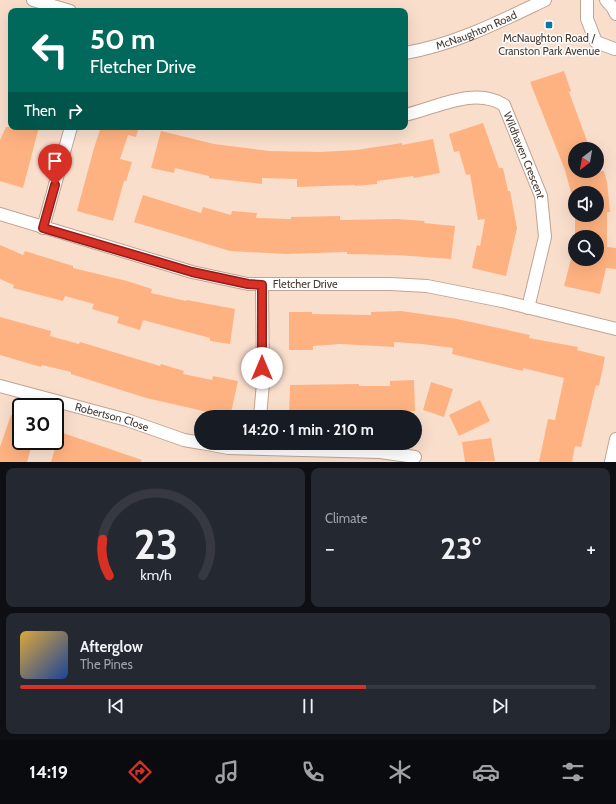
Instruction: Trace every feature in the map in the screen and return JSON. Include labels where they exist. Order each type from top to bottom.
[{"type":"street","points":[[33,0],[60,8]]},
{"type":"street","name":"McNaughton Road","points":[[408,52],[462,36],[545,0]]},
{"type":"street","points":[[587,0],[587,19],[596,42],[616,49]]},
{"type":"street","points":[[606,0],[616,14]]},
{"type":"street","name":"Wildhaven Crescent","points":[[408,114],[467,99],[485,97],[496,100],[504,105],[540,196],[545,236],[528,308]]},
{"type":"street","points":[[43,228],[70,130]]},
{"type":"street","name":"Fletcher Drive","points":[[0,214],[192,272],[248,284],[390,284],[427,286],[616,329]]},
{"type":"street","points":[[261,410],[263,382],[262,285]]},
{"type":"street","name":"Robertson Close","points":[[0,386],[127,420],[184,440],[194,442]]},
{"type":"street","points":[[611,462],[616,439]]},
{"type":"street","name":"Robertson Close","points":[[345,450],[380,452],[415,457]]},
{"type":"building","points":[[564,71],[571,91],[569,92],[587,142],[568,142],[568,178],[604,178],[604,171],[607,182],[610,212],[607,212],[607,247],[616,248],[616,269],[606,268],[600,294],[564,286],[569,266],[604,266],[604,230],[575,230],[575,222],[604,222],[604,186],[569,186],[565,170],[530,82]]},
{"type":"building","points":[[483,123],[499,168],[503,168],[508,191],[510,191],[517,228],[506,276],[472,268],[477,245],[480,246],[485,219],[478,220],[470,174],[466,175],[459,151],[454,152],[449,134]]},
{"type":"building","points":[[6,127],[8,127],[8,130],[38,130],[23,188],[0,181],[0,140]]},
{"type":"building","points":[[100,130],[138,130],[136,137],[128,135],[120,159],[132,162],[126,181],[124,181],[113,221],[77,211]]},
{"type":"building","points":[[161,131],[214,144],[269,151],[320,152],[356,150],[402,143],[402,145],[433,139],[440,173],[414,178],[413,176],[377,181],[377,184],[297,187],[297,179],[262,178],[262,184],[209,178],[209,176],[175,168],[174,173],[151,168]]},
{"type":"building","points":[[143,195],[201,213],[203,207],[231,215],[232,211],[257,213],[256,218],[291,219],[291,217],[340,216],[340,220],[397,219],[425,221],[424,223],[455,226],[451,259],[397,255],[347,254],[347,252],[286,254],[230,251],[134,222]]},
{"type":"building","points":[[0,245],[23,255],[25,251],[73,266],[73,268],[127,281],[152,289],[151,293],[186,301],[235,309],[230,344],[210,341],[210,338],[143,320],[140,330],[117,323],[119,317],[92,309],[94,304],[65,296],[63,301],[13,288],[14,285],[0,279]]},
{"type":"building","points":[[401,311],[457,319],[530,335],[529,338],[578,347],[577,350],[605,357],[599,386],[596,385],[581,447],[575,446],[572,462],[539,462],[548,419],[555,420],[564,378],[523,368],[523,371],[452,354],[453,348],[422,344],[394,342],[394,347],[340,344],[313,346],[313,350],[289,350],[289,312],[371,315],[371,312]]},
{"type":"building","points":[[0,317],[51,331],[50,336],[79,344],[80,342],[160,366],[161,364],[184,371],[183,374],[212,380],[213,376],[238,381],[232,410],[199,410],[146,398],[71,374],[71,372],[42,365],[41,367],[0,355]]},
{"type":"building","points":[[414,380],[415,410],[289,410],[290,385],[359,384],[359,386],[390,386],[390,381]]},
{"type":"building","points":[[431,382],[453,389],[444,417],[423,410]]},
{"type":"building","points":[[480,400],[490,421],[459,436],[449,415]]},
{"type":"building","points":[[12,415],[12,450],[30,450],[27,462],[0,462],[0,447]]},
{"type":"building","points":[[64,433],[142,460],[141,462],[51,462],[55,450],[64,450]]},
{"type":"building","points":[[491,438],[495,461],[465,462],[462,442]]},
{"type":"place","name":"McNaughton Road / Cranston Park Avenue","points":[[549,25]]},
{"type":"route","points":[[55,185],[43,228],[214,278],[262,285],[262,368]]}]
